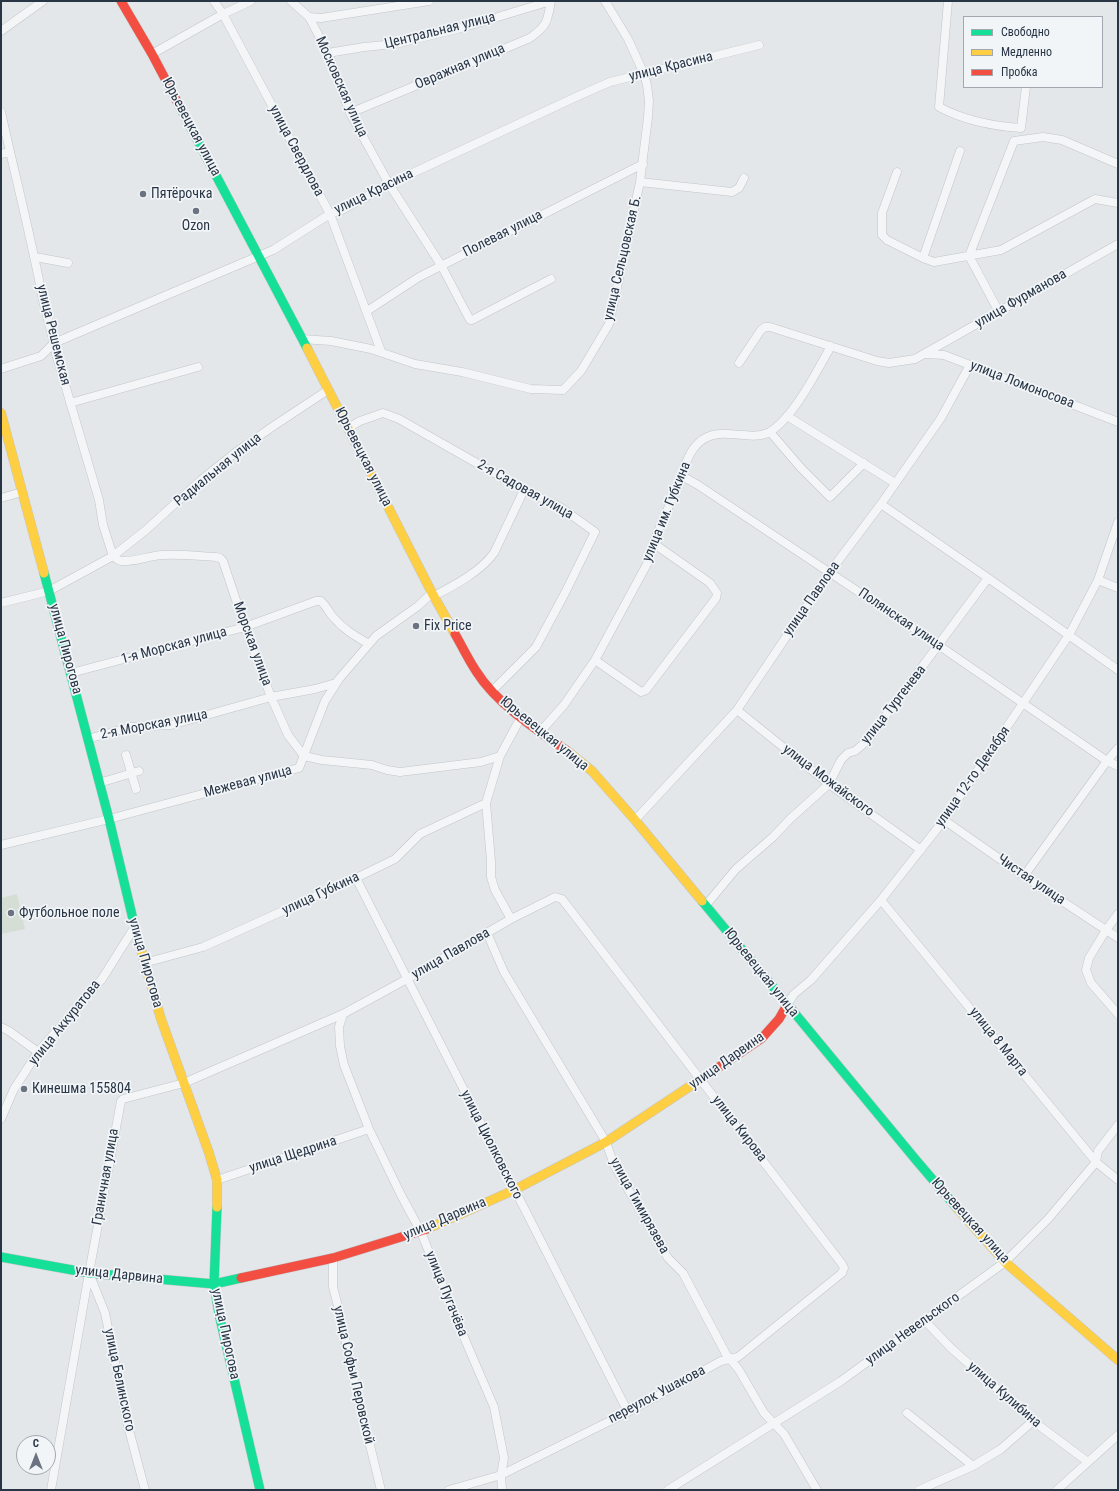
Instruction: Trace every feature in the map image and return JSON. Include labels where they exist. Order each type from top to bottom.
[{"type":"street","points":[[1,31],[43,1]]},
{"type":"street","name":"Юрьевецкая улица","points":[[121,1],[152,54],[259,255],[433,595],[473,668],[492,691],[521,718],[592,771],[636,820],[916,1160],[1005,1262],[1118,1360]]},
{"type":"street","name":"улица Свердлова","points":[[214,1],[223,14],[330,214],[381,351]]},
{"type":"street","points":[[152,54],[223,14],[251,1]]},
{"type":"street","name":"Московская улица","points":[[291,1],[309,16],[328,53],[350,113],[389,184],[441,265],[470,320],[551,278]]},
{"type":"street","points":[[309,16],[321,18],[429,1]]},
{"type":"street","name":"Центральная улица","points":[[328,53],[402,42],[461,28],[551,1]]},
{"type":"street","name":"Овражная улица","points":[[350,113],[530,38],[542,30],[547,21],[551,1]]},
{"type":"street","name":"улица Сельцовская Б.","points":[[302,339],[331,341],[381,351],[415,364],[462,372],[531,389],[563,390],[580,371],[609,324],[643,164],[649,101],[647,85],[644,74],[628,39],[605,1]]},
{"type":"street","points":[[948,1],[939,108],[974,122],[1021,128],[1026,88]]},
{"type":"street","name":"улица Красина","points":[[1,369],[41,356],[54,343],[259,255],[274,250],[330,214],[342,210],[389,184],[610,82],[759,45]]},
{"type":"street","name":"улица Решемская","points":[[1,112],[56,354],[98,500],[103,526],[113,556]]},
{"type":"street","points":[[998,312],[969,256],[1014,141],[1043,138],[1062,140],[1118,164]]},
{"type":"street","points":[[923,258],[960,151]]},
{"type":"street","points":[[1,154],[10,152]]},
{"type":"street","name":"Полевая улица","points":[[367,311],[418,277],[643,164]]},
{"type":"street","points":[[898,172],[882,213],[882,235],[887,240],[934,262],[1001,250],[1011,246],[1095,199],[1118,203]]},
{"type":"street","points":[[640,182],[732,192],[739,188],[744,178]]},
{"type":"street","name":"улица Фурманова","points":[[925,354],[1118,244]]},
{"type":"street","points":[[34,256],[68,263]]},
{"type":"street","points":[[739,363],[761,330],[765,327],[770,327],[877,361],[889,363],[915,358],[925,354]]},
{"type":"street","points":[[831,346],[812,380],[787,416],[770,432],[801,468],[830,497],[864,463]]},
{"type":"street","name":"улица Ломоносова","points":[[925,354],[944,355],[1118,422]]},
{"type":"street","name":"улица Павлова","points":[[636,820],[737,710],[829,573],[881,504],[941,418],[970,365]]},
{"type":"street","points":[[70,403],[198,367]]},
{"type":"street","name":"Радиальная улица","points":[[113,556],[146,530],[224,461],[328,390]]},
{"type":"street","name":"улица Пирогова","points":[[1,413],[109,819],[134,928],[161,1019],[209,1152],[217,1180],[214,1284],[219,1314],[260,1490]]},
{"type":"street","name":"2-я Садовая улица","points":[[348,428],[360,421],[384,413],[400,419],[524,490],[560,507],[595,532],[536,647],[492,691]]},
{"type":"street","points":[[787,416],[895,483]]},
{"type":"street","name":"улица им. Губкина","points":[[540,732],[564,705],[595,660],[647,564],[653,543],[682,476],[685,465],[698,443],[706,437],[720,434],[749,436],[764,435],[770,432]]},
{"type":"street","name":"Полянская улица","points":[[682,476],[698,485],[939,646],[1107,761],[1118,766]]},
{"type":"street","name":"Межевая улица","points":[[1,845],[109,819],[299,768],[325,701],[336,683],[376,636],[433,595],[455,585],[488,561],[494,553],[524,490]]},
{"type":"street","points":[[1,498],[22,492]]},
{"type":"street","points":[[881,504],[1118,670]]},
{"type":"street","name":"улица 12-го Декабря","points":[[787,1005],[794,994],[811,980],[881,900],[944,820],[1070,635],[1098,580],[1118,522]]},
{"type":"street","points":[[595,660],[641,692],[646,690],[716,598],[717,593],[710,583],[653,543]]},
{"type":"street","name":"Морская улица","points":[[113,556],[117,560],[122,561],[133,561],[162,555],[220,558],[223,561],[245,627],[271,697],[288,735],[304,756]]},
{"type":"street","points":[[1,603],[49,591],[113,556]]},
{"type":"street","name":"улица Тургенева","points":[[706,905],[736,870],[773,838],[791,818],[829,784],[841,760],[848,753],[855,751],[867,741],[988,578]]},
{"type":"street","points":[[1098,580],[1118,588]]},
{"type":"street","name":"1-я Морская улица","points":[[71,673],[245,627],[316,601],[322,601],[325,604],[345,630],[369,644]]},
{"type":"street","name":"2-я Морская улица","points":[[88,739],[130,727],[171,725],[271,697],[315,689],[336,683]]},
{"type":"street","name":"улица Можайского","points":[[737,710],[829,784],[921,850]]},
{"type":"street","points":[[511,919],[495,890],[490,876],[491,861],[486,803],[500,756],[521,718]]},
{"type":"street","points":[[1024,876],[1118,748]]},
{"type":"street","points":[[126,755],[135,772],[136,789]]},
{"type":"street","points":[[304,756],[372,765],[387,770],[400,772],[481,762],[500,756]]},
{"type":"street","points":[[99,783],[135,772]]},
{"type":"street","name":"улица Губкина","points":[[144,963],[203,947],[356,878],[395,859],[420,834],[486,803]]},
{"type":"street","name":"Чистая улица","points":[[944,820],[1024,876],[1118,938]]},
{"type":"street","name":"улица Циолковского","points":[[356,878],[628,1412]]},
{"type":"street","name":"улица Павлова","points":[[343,1014],[511,919],[555,897],[559,897]]},
{"type":"street","name":"улица Кирова","points":[[559,897],[701,1079],[844,1268]]},
{"type":"street","name":"улица 8 Марта","points":[[881,900],[1096,1162],[1118,1180]]},
{"type":"street","points":[[1118,914],[1106,930],[1089,958],[1086,970],[1091,983],[1118,1014]]},
{"type":"street","name":"улица Аккуратова","points":[[1,1120],[14,1089],[38,1052],[102,979],[134,928]]},
{"type":"street","name":"улица Тимирязева","points":[[487,933],[504,972],[606,1142],[614,1165],[668,1258],[683,1273],[729,1359],[739,1370],[764,1413],[784,1434],[818,1490]]},
{"type":"street","name":"улица Дарвина","points":[[1,1257],[89,1273],[214,1284],[333,1258],[421,1232],[514,1190],[606,1142],[762,1038],[779,1019],[787,1005]]},
{"type":"street","name":"Граничная улица","points":[[51,1490],[121,1101],[123,1099],[184,1083],[343,1014]]},
{"type":"street","name":"улица Пугачёва","points":[[343,1014],[339,1027],[340,1046],[344,1065],[369,1129],[421,1232],[494,1407],[504,1458],[501,1475],[502,1490]]},
{"type":"street","points":[[1,1027],[38,1052]]},
{"type":"street","name":"улица Невельского","points":[[668,1490],[841,1381],[925,1322],[1005,1262],[1049,1218],[1096,1162],[1098,1151],[1118,1125]]},
{"type":"street","name":"улица Щедрина","points":[[217,1180],[369,1129]]},
{"type":"street","name":"улица Софьи Перовской","points":[[333,1258],[333,1287],[381,1490]]},
{"type":"street","name":"переулок Ушакова","points":[[449,1490],[501,1475],[628,1412],[721,1361],[738,1357],[842,1273],[844,1268]]},
{"type":"street","name":"улица Белинского","points":[[89,1273],[105,1313],[128,1426],[145,1490]]},
{"type":"street","name":"улица Кулибина","points":[[925,1322],[951,1348],[1033,1421],[1088,1462]]},
{"type":"street","points":[[907,1413],[973,1466]]},
{"type":"street","points":[[919,1490],[973,1466],[1001,1449],[1033,1421]]},
{"type":"street","points":[[1057,1490],[1118,1435]]},
{"type":"shaded area","name":"Футбольное поле","points":[[17,894],[25,929],[1,934],[1,898]]},
{"type":"traffic: fast","points":[[181,109],[307,348]]},
{"type":"traffic: fast","points":[[44,573],[109,819],[137,936]]},
{"type":"traffic: fast","points":[[702,901],[957,1208]]},
{"type":"traffic: fast","points":[[217,1207],[214,1284],[219,1314],[260,1490]]},
{"type":"traffic: fast","points":[[1,1257],[89,1273],[214,1284],[241,1278]]},
{"type":"traffic: slow","points":[[307,348],[432,593],[455,634]]},
{"type":"traffic: slow","points":[[1,413],[44,573]]},
{"type":"traffic: slow","points":[[566,750],[592,771],[702,901]]},
{"type":"traffic: slow","points":[[137,936],[161,1019],[209,1153],[217,1180],[217,1207]]},
{"type":"traffic: slow","points":[[427,1229],[514,1190],[606,1142],[719,1067]]},
{"type":"traffic: slow","points":[[957,1208],[1005,1262],[1118,1360]]},
{"type":"traffic: jam","points":[[121,1],[152,54],[181,109]]},
{"type":"traffic: jam","points":[[455,634],[470,662],[484,683],[494,694],[517,715],[566,750]]},
{"type":"traffic: jam","points":[[719,1067],[762,1038],[779,1019],[787,1005]]},
{"type":"traffic: jam","points":[[241,1278],[333,1258],[427,1229]]},
{"type":"place","name":"Пятёрочка","points":[[143,194]]},
{"type":"place","name":"Ozon","points":[[196,211]]},
{"type":"place","name":"Fix Price","points":[[416,626]]},
{"type":"place","name":"Футбольное поле","points":[[11,913]]},
{"type":"place","name":"Кинешма 155804","points":[[24,1089]]}]
